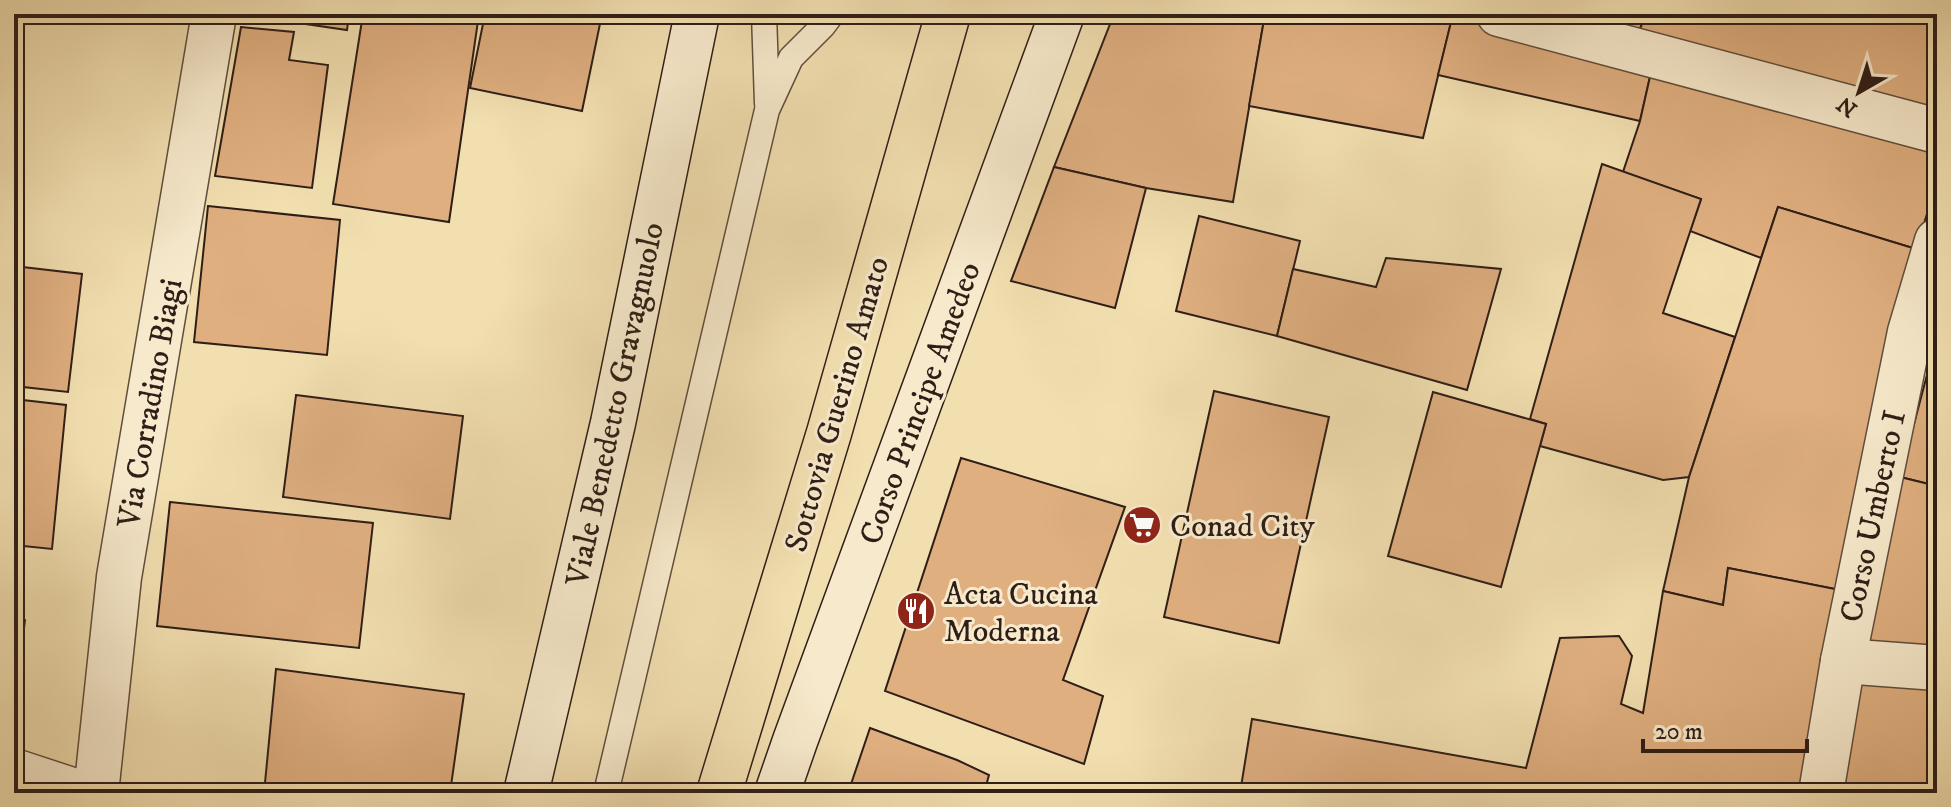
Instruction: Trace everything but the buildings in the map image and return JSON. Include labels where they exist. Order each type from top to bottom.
[{"type":"main road","name":"Sottovia Guerino Amato","points":[[719,793],[829,433],[948,14]]},
{"type":"street","name":"Via Corradino Biagi","points":[[96,793],[119,577],[214,14]]},
{"type":"street","name":"Viale Benedetto Gravagnuolo","points":[[526,793],[613,423],[697,14]]},
{"type":"street","points":[[1499,14],[1937,131]]},
{"type":"street","name":"Corso Principe Amedeo","points":[[777,793],[1054,23]]},
{"type":"street","name":"Corso Umberto I","points":[[1821,793],[1843,661],[1910,332],[1937,241]]},
{"type":"street","points":[[1843,661],[1937,668]]},
{"type":"street","points":[[14,771],[81,793]]},
{"type":"lane","points":[[764,14],[767,110]]},
{"type":"lane","points":[[606,793],[767,110],[791,58],[832,14]]},
{"type":"place","name":"Conad City","points":[[1142,525]]},
{"type":"place","name":"Acta Cucina Moderna","points":[[916,611]]}]
